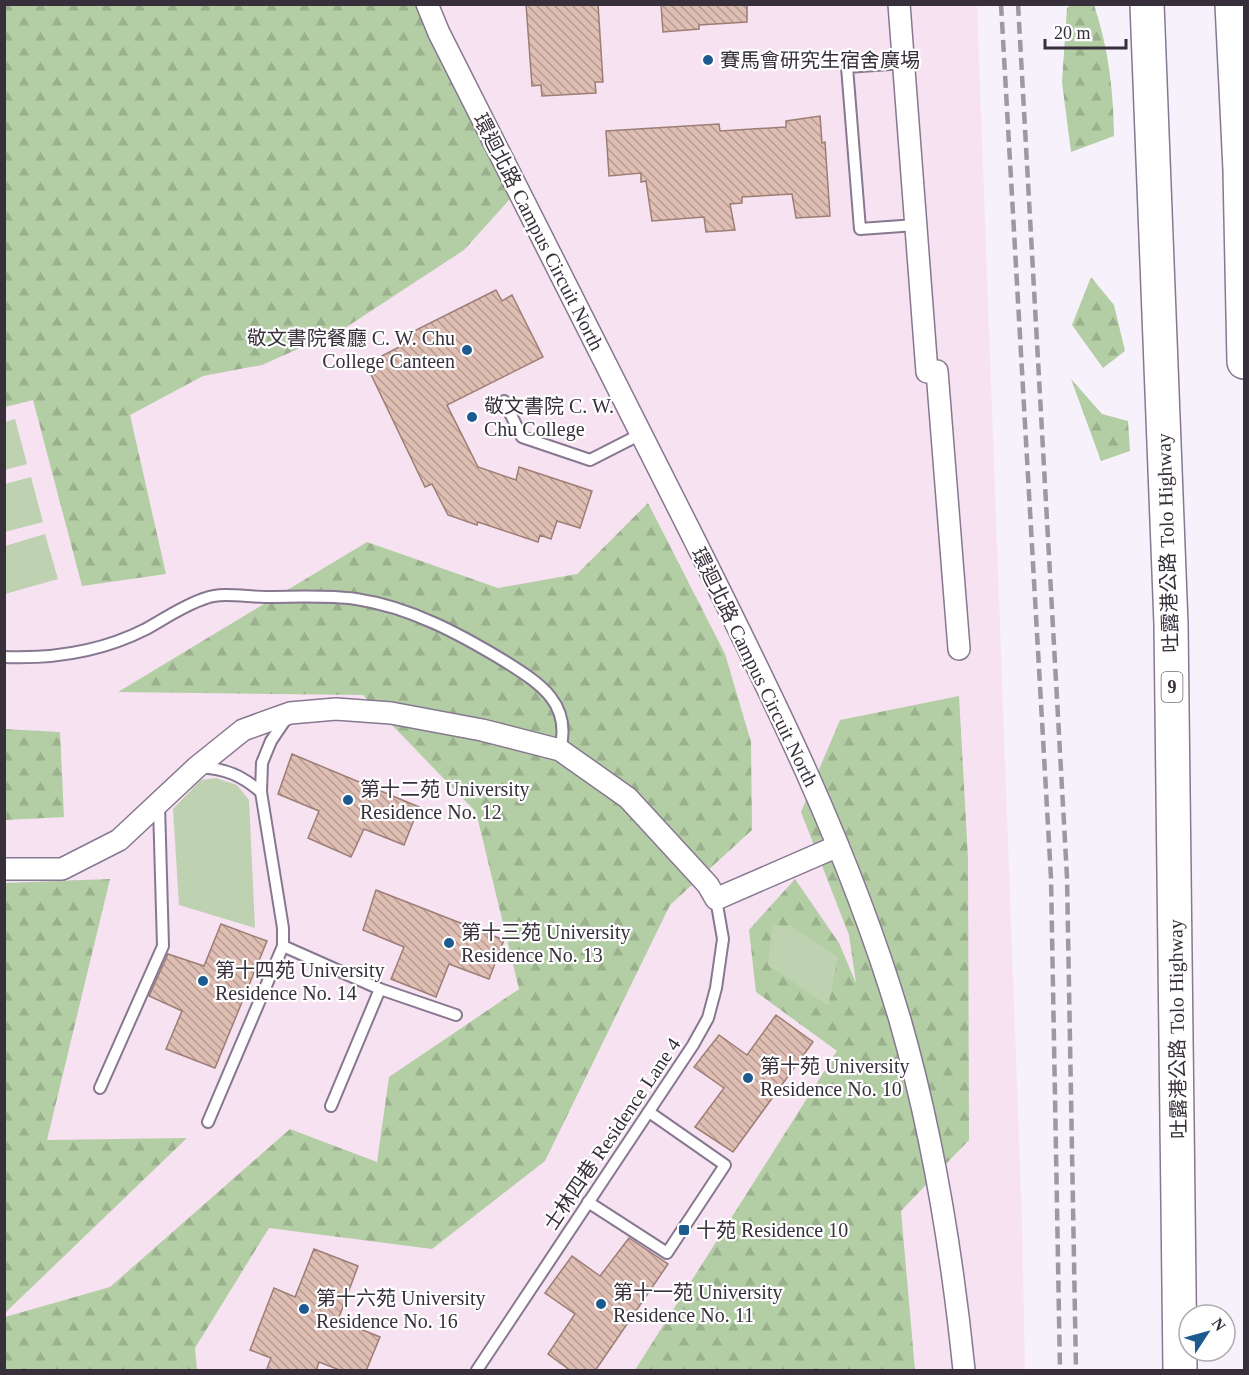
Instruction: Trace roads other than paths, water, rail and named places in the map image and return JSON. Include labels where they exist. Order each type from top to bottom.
[{"type":"highway","name":"吐露港公路 Tolo Highway","points":[[1148,4],[1171,636],[1180,1371]]},
{"type":"highway","points":[[1232,4],[1240,170],[1245,362]]},
{"type":"street","name":"環迴北路 Campus Circuit North","points":[[428,4],[439,33],[797,748],[865,913],[900,1021],[917,1087],[948,1236],[964,1371]]},
{"type":"street","points":[[899,4],[927,372],[937,371],[959,649]]},
{"type":"street","points":[[4,869],[62,868],[119,840],[159,806],[197,767],[243,730],[290,714],[336,709],[391,713],[482,730],[560,750],[628,798],[701,877],[716,899],[838,846]]},
{"type":"lane","points":[[904,63],[848,67],[860,229],[916,225]]},
{"type":"lane","points":[[504,400],[522,437],[590,460],[641,434]]},
{"type":"lane","points":[[4,657],[37,658],[65,655],[111,644],[146,629],[178,609],[209,597],[356,599],[390,606],[455,632],[530,676],[546,691],[561,714],[565,730],[560,750]]},
{"type":"lane","points":[[208,1122],[283,946],[283,928],[261,792],[262,763],[272,741],[290,714]]},
{"type":"lane","points":[[197,767],[222,768],[243,777],[261,792]]},
{"type":"lane","points":[[100,1088],[163,946],[159,806]]},
{"type":"lane","name":"士林四巷 Residence Lane 4","points":[[477,1371],[649,1112],[708,1018],[716,988],[723,939],[716,899]]},
{"type":"lane","points":[[283,946],[380,989],[456,1015]]},
{"type":"lane","points":[[331,1107],[380,989]]},
{"type":"lane","points":[[588,1202],[667,1253],[725,1166],[649,1112]]},
{"type":"railway","points":[[1001,4],[1051,878],[1060,1370]]},
{"type":"railway","points":[[1018,4],[1067,877],[1076,1370]]},
{"type":"place","name":"賽馬會研究生宿舍廣埸","points":[[708,60]]},
{"type":"place","name":"敬文書院餐廳 C. W. Chu College Canteen","points":[[467,350]]},
{"type":"place","name":"敬文書院 C. W. Chu College","points":[[472,417]]},
{"type":"place","name":"第十二苑 University Residence No. 12","points":[[348,800]]},
{"type":"place","name":"第十三苑 University Residence No. 13","points":[[449,943]]},
{"type":"place","name":"第十四苑 University Residence No. 14","points":[[203,981]]},
{"type":"place","name":"第十苑 University Residence No. 10","points":[[748,1078]]},
{"type":"place","name":"十苑 Residence 10","points":[[684,1230]]},
{"type":"place","name":"第十一苑 University Residence No. 11","points":[[601,1304]]},
{"type":"place","name":"第十六苑 University Residence No. 16","points":[[304,1309]]}]
